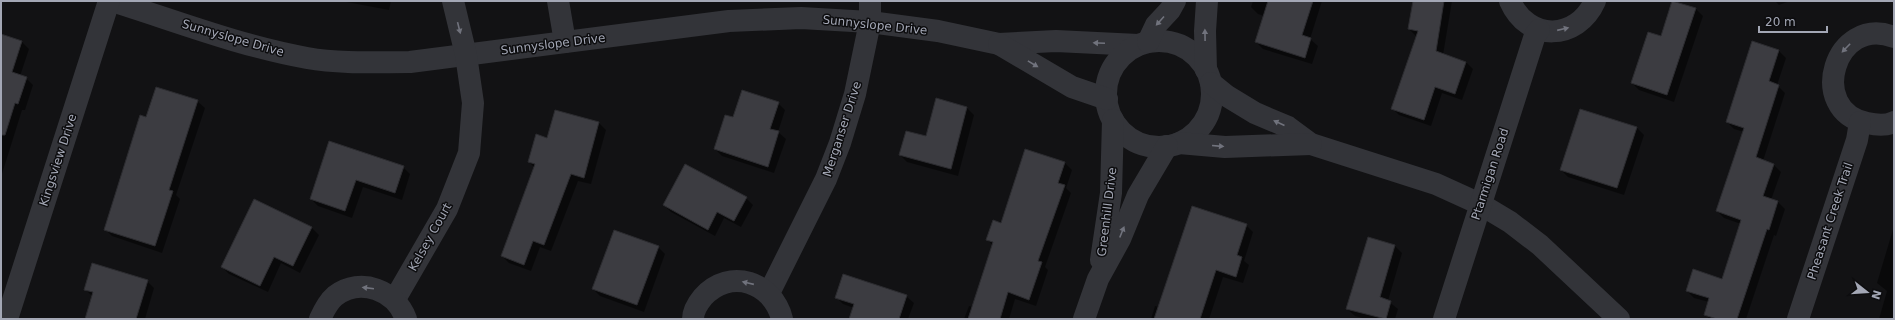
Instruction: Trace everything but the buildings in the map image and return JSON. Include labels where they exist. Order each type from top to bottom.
[{"type":"street","name":"Kingsview Drive","points":[[7,319],[109,1]]},
{"type":"street","name":"Sunnyslope Drive","points":[[112,1],[263,49],[309,58],[368,63],[410,62],[729,21],[801,18],[870,11],[938,31],[1000,44],[1056,41],[1143,43]]},
{"type":"street","name":"Kelsey Court","points":[[394,299],[447,209],[469,153],[473,104],[466,55],[453,1]]},
{"type":"street","points":[[558,1],[565,42]]},
{"type":"street","points":[[1143,43],[1156,25],[1170,10],[1175,1]]},
{"type":"street","points":[[1173,144],[1190,136],[1201,126],[1209,113],[1212,98],[1205,31],[1207,1]]},
{"type":"street","points":[[1510,1],[1515,11],[1525,23],[1538,30],[1553,32],[1568,29],[1581,22],[1591,11],[1595,1]]},
{"type":"street","name":"Merganser Drive","points":[[769,293],[826,178],[834,157],[855,94],[870,11]]},
{"type":"street","name":"Ptarmigan Road","points":[[1444,319],[1480,204],[1535,35],[1538,30]]},
{"type":"street","points":[[1894,37],[1872,34],[1858,38],[1846,47],[1837,59],[1832,74],[1833,89],[1838,103],[1848,114],[1860,122],[1875,125],[1894,122]]},
{"type":"street","points":[[1311,144],[1225,147],[1173,144],[1150,146],[1135,141],[1121,131],[1113,120],[1107,99],[1108,77],[1115,64],[1125,53],[1143,43],[1162,41],[1176,43],[1188,49],[1199,58],[1209,76],[1227,96],[1255,113],[1288,127],[1311,144],[1436,184],[1480,204],[1510,222],[1540,245],[1619,319]]},
{"type":"street","name":"Sunnyslope Drive","points":[[1000,44],[1072,87],[1107,99]]},
{"type":"street","name":"Greenhill Drive","points":[[1098,279],[1112,193],[1113,120]]},
{"type":"street","name":"Pheasant Creek Trail","points":[[1798,319],[1857,140],[1860,122]]},
{"type":"street","name":"Greenhill Drive","points":[[1084,319],[1098,279],[1120,239],[1138,195],[1173,144]]},
{"type":"street","points":[[692,319],[699,302],[710,290],[724,283],[740,281],[755,284],[769,293],[777,305],[782,319]]},
{"type":"street","points":[[320,319],[325,307],[336,296],[350,288],[366,287],[381,290],[394,299],[403,310],[406,319]]}]
